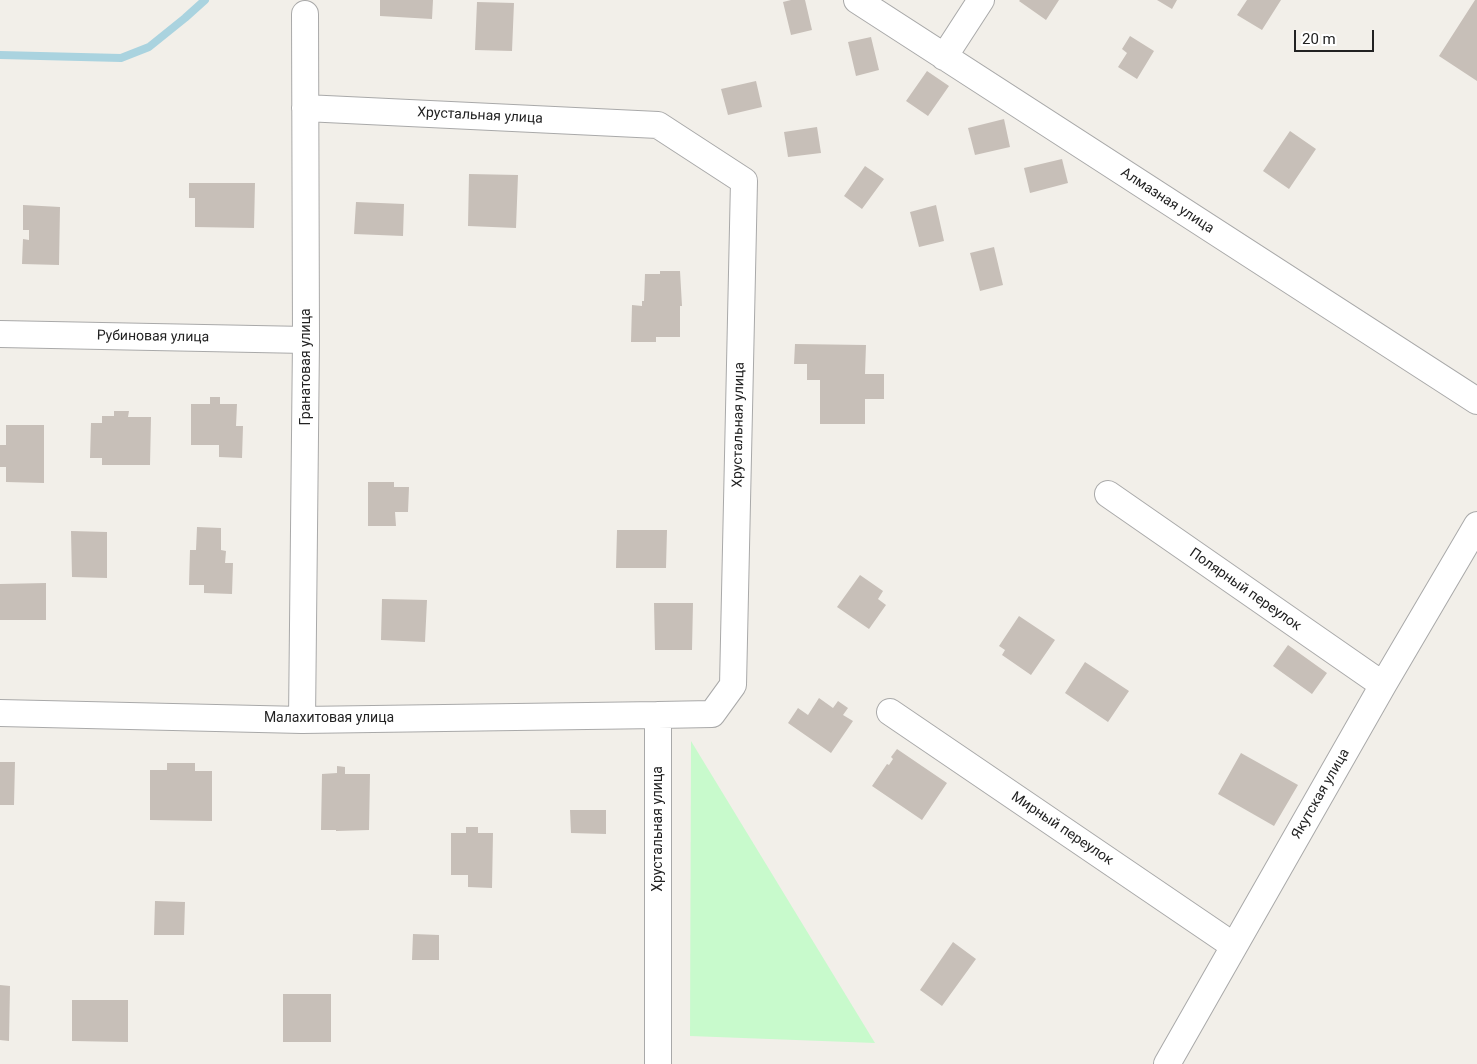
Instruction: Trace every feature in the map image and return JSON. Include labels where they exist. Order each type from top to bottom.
[{"type":"street","name":"Алмазная улица","points":[[857,0],[1477,402]]},
{"type":"street","points":[[944,57],[981,0]]},
{"type":"street","name":"Гранатовая улица","points":[[302,720],[306,340],[305,14]]},
{"type":"street","name":"Хрустальная улица","points":[[305,108],[658,124],[744,181],[733,685],[712,714],[658,715],[658,1064]]},
{"type":"street","name":"Рубиновая улица","points":[[0,334],[306,340]]},
{"type":"street","name":"Полярный переулок","points":[[1108,494],[1383,685]]},
{"type":"street","name":"Якутская улица","points":[[1167,1064],[1383,685],[1477,525]]},
{"type":"street","name":"Мирный переулок","points":[[890,712],[1234,946]]},
{"type":"street","name":"Малахитовая улица","points":[[0,713],[302,720],[658,715]]},
{"type":"green space","points":[[691,741],[875,1043],[690,1036]]},
{"type":"building","points":[[380,0],[433,0],[432,19],[380,16]]},
{"type":"building","points":[[805,0],[812,30],[791,35],[783,2]]},
{"type":"building","points":[[1020,0],[1059,0],[1046,20]]},
{"type":"building","points":[[1157,0],[1177,0],[1172,9]]},
{"type":"building","points":[[1247,0],[1281,0],[1262,30],[1237,15]]},
{"type":"building","points":[[1475,0],[1477,0],[1477,81],[1439,56]]},
{"type":"building","points":[[477,2],[514,3],[512,51],[475,50]]},
{"type":"building","points":[[1130,36],[1154,51],[1137,79],[1118,67],[1127,53],[1122,49]]},
{"type":"building","points":[[871,37],[879,70],[856,76],[848,42]]},
{"type":"building","points":[[927,71],[949,86],[928,116],[906,101]]},
{"type":"building","points":[[756,81],[762,107],[728,115],[721,89]]},
{"type":"building","points":[[1004,119],[1010,147],[975,155],[968,128]]},
{"type":"building","points":[[817,127],[821,153],[788,157],[784,132]]},
{"type":"building","points":[[1290,131],[1316,149],[1289,189],[1263,171]]},
{"type":"building","points":[[1062,159],[1068,183],[1030,193],[1024,168]]},
{"type":"building","points":[[865,166],[884,179],[862,209],[844,196]]},
{"type":"building","points":[[469,174],[518,175],[516,228],[468,226]]},
{"type":"building","points":[[189,183],[255,183],[254,228],[195,227],[195,198],[189,198]]},
{"type":"building","points":[[356,202],[404,204],[403,236],[354,234]]},
{"type":"building","points":[[23,205],[60,207],[59,265],[22,264],[23,239],[29,240],[29,230],[23,230]]},
{"type":"building","points":[[936,205],[944,241],[919,247],[910,212]]},
{"type":"building","points":[[994,247],[1003,285],[980,291],[970,253]]},
{"type":"building","points":[[660,271],[680,271],[682,306],[680,306],[680,337],[656,337],[656,342],[631,342],[632,305],[642,306],[642,301],[644,301],[645,274],[660,274]]},
{"type":"building","points":[[795,344],[866,345],[865,374],[884,374],[884,399],[865,399],[865,424],[820,424],[820,380],[807,380],[807,364],[794,364]]},
{"type":"building","points":[[210,397],[220,397],[220,404],[237,404],[236,426],[243,426],[242,458],[219,457],[219,445],[191,445],[191,404],[210,404]]},
{"type":"building","points":[[114,411],[129,411],[128,417],[151,417],[150,465],[102,465],[102,458],[90,458],[91,423],[102,423],[102,416],[114,416]]},
{"type":"building","points":[[6,425],[44,425],[44,483],[6,482],[6,467],[0,467],[0,445],[6,445]]},
{"type":"building","points":[[368,482],[394,482],[394,487],[409,487],[408,512],[395,512],[396,526],[368,526]]},
{"type":"building","points":[[197,527],[221,528],[221,550],[226,551],[225,563],[233,563],[232,594],[204,593],[204,585],[189,585],[190,550],[196,550]]},
{"type":"building","points":[[617,530],[667,530],[666,568],[616,568]]},
{"type":"building","points":[[71,531],[107,532],[107,578],[72,577]]},
{"type":"building","points":[[860,575],[883,591],[878,599],[886,605],[869,629],[837,607]]},
{"type":"building","points":[[46,583],[46,620],[0,620],[0,584]]},
{"type":"building","points":[[382,599],[427,600],[425,642],[381,640]]},
{"type":"building","points":[[654,603],[693,603],[692,650],[655,650]]},
{"type":"building","points":[[1019,616],[1055,640],[1031,675],[1002,655],[1005,650],[999,646]]},
{"type":"building","points":[[1288,645],[1327,673],[1312,694],[1273,666]]},
{"type":"building","points":[[1085,662],[1129,691],[1108,722],[1065,693]]},
{"type":"building","points":[[819,698],[833,708],[838,701],[848,708],[843,715],[853,721],[831,753],[788,723],[798,708],[808,715]]},
{"type":"building","points":[[897,749],[947,783],[922,820],[872,786],[887,764],[889,765],[893,759],[891,757]]},
{"type":"building","points":[[1241,753],[1298,785],[1274,826],[1218,794]]},
{"type":"building","points":[[0,762],[15,762],[14,805],[0,805]]},
{"type":"building","points":[[167,763],[195,763],[195,771],[212,771],[212,821],[150,820],[150,770],[167,770]]},
{"type":"building","points":[[337,766],[345,767],[345,774],[370,774],[369,830],[321,830],[322,774],[337,773]]},
{"type":"building","points":[[570,810],[606,810],[606,834],[571,833]]},
{"type":"building","points":[[466,827],[478,827],[478,833],[493,833],[492,888],[468,887],[468,875],[451,875],[451,833],[466,833]]},
{"type":"building","points":[[155,901],[185,902],[184,935],[154,935]]},
{"type":"building","points":[[413,934],[439,935],[439,960],[412,960]]},
{"type":"building","points":[[953,942],[976,959],[942,1006],[920,990]]},
{"type":"building","points":[[0,985],[10,986],[9,1041],[0,1040]]},
{"type":"building","points":[[283,994],[331,994],[331,1042],[283,1042]]},
{"type":"building","points":[[72,1000],[128,1000],[128,1042],[72,1041]]},
{"type":"waterway","points":[[0,55],[121,58],[149,47],[205,0]]}]
